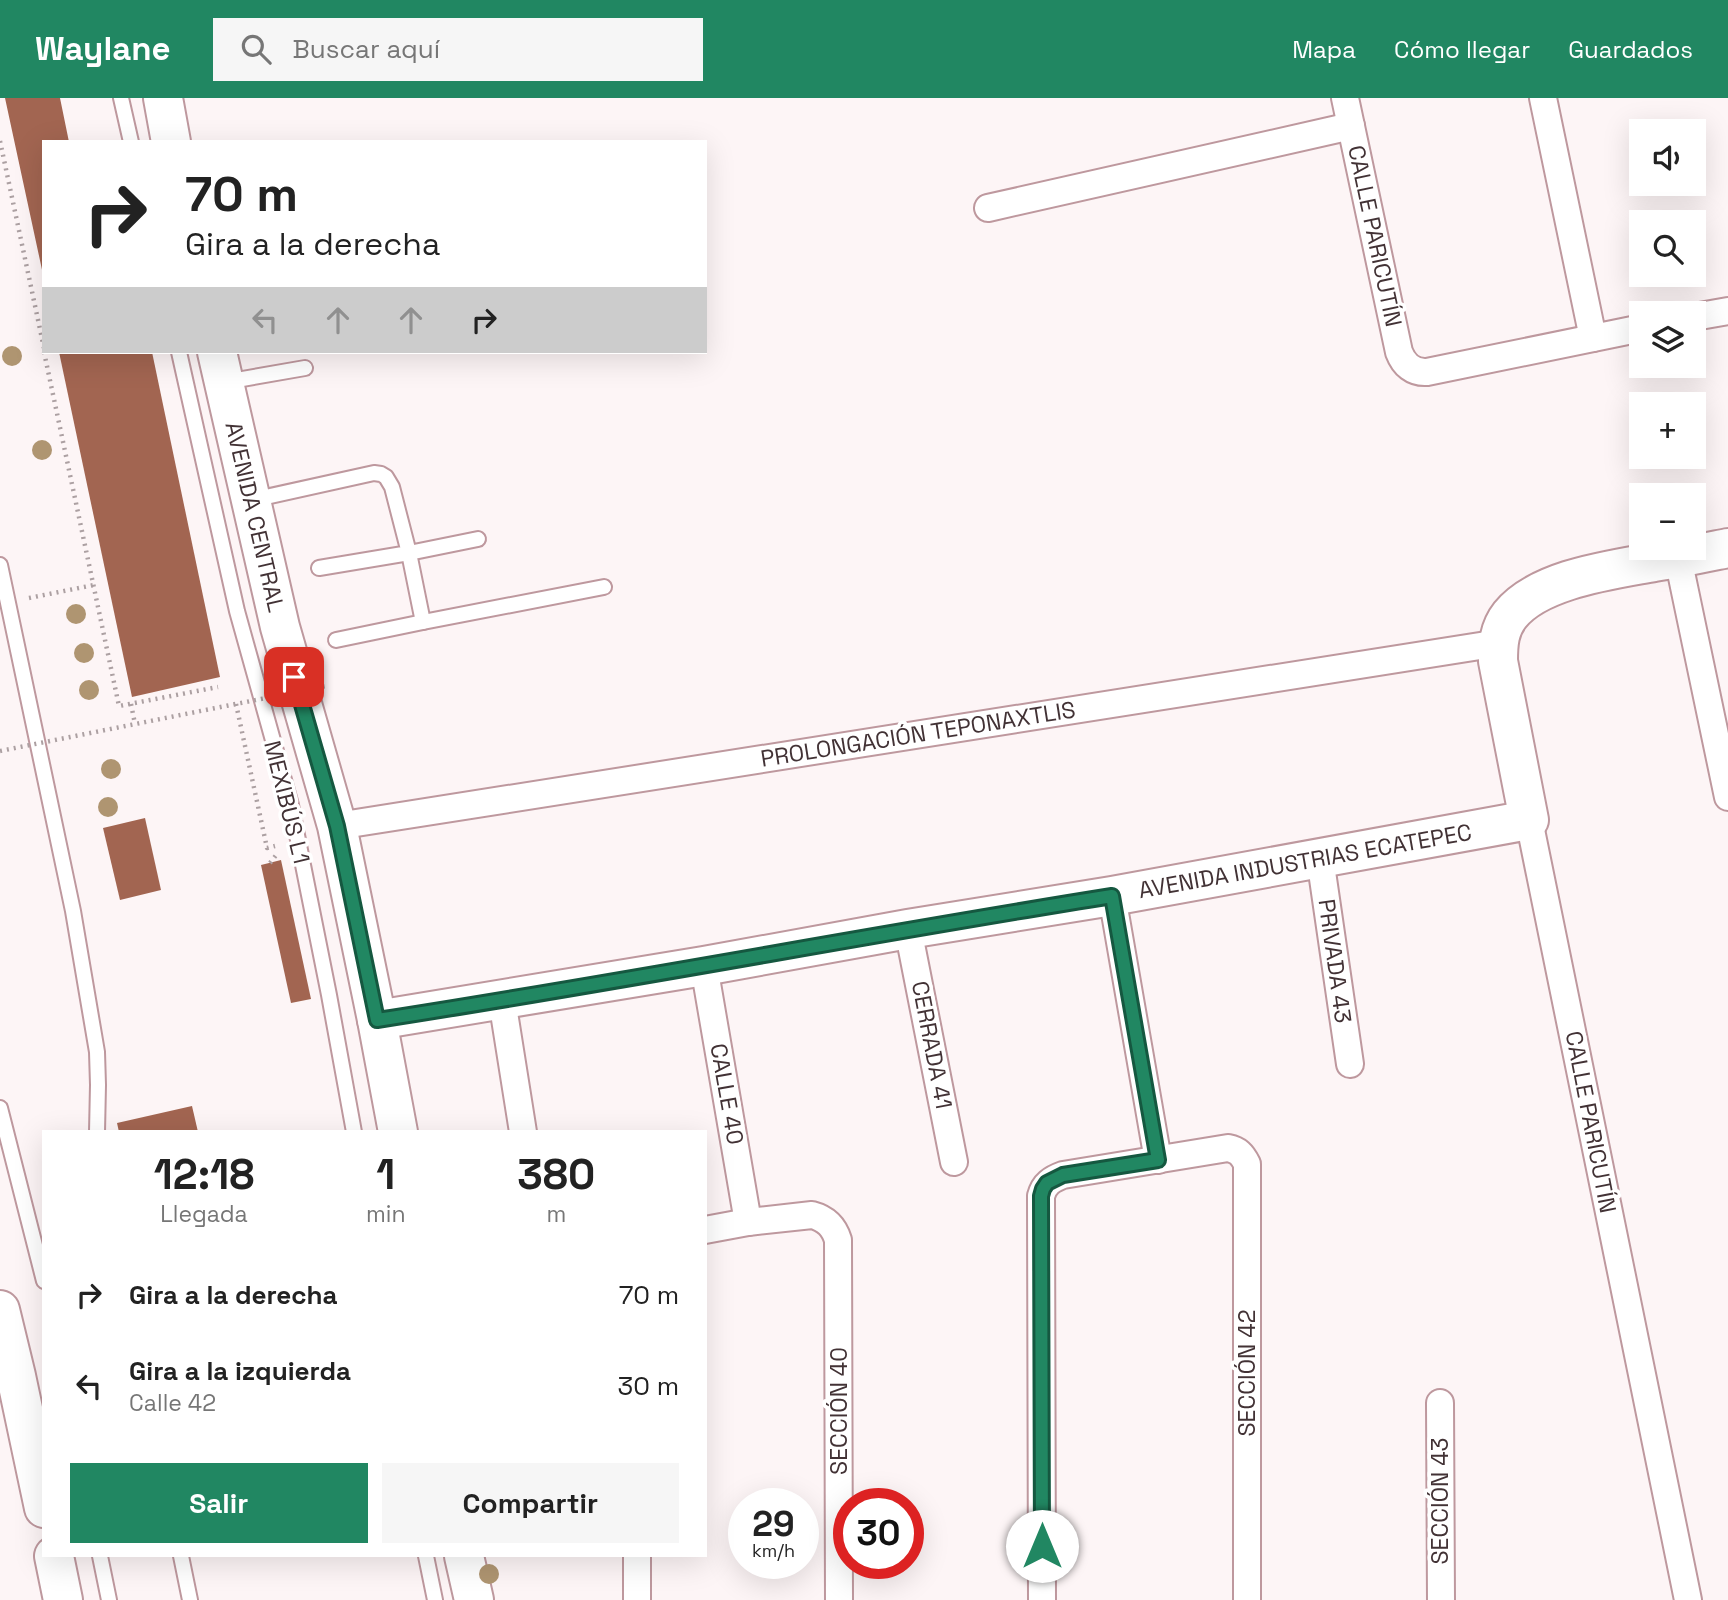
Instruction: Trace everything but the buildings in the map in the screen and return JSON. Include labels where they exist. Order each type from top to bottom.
[{"type":"main road","points":[[163,98],[171,140]]},
{"type":"main road","name":"AVENIDA CENTRAL","points":[[220,367],[280,627],[337,826],[398,1130]]},
{"type":"main road","points":[[1706,552],[1728,548]]},
{"type":"main road","points":[[1499,643],[1502,629],[1510,614],[1541,592],[1590,574],[1667,560]]},
{"type":"main road","name":"CALLE PARICUTÍN","points":[[1499,643],[1498,661],[1530,820]]},
{"type":"main road","name":"AVENIDA INDUSTRIAS ECATEPEC","points":[[377,1020],[1112,896],[1530,820]]},
{"type":"main road","points":[[0,1310],[42,1499]]},
{"type":"main road","points":[[54,1557],[63,1600]]},
{"type":"main road","points":[[464,1557],[474,1600]]},
{"type":"street","name":"CALLE PARICUTÍN","points":[[1345,98],[1399,352],[1412,370],[1420,372],[1440,369],[1593,338]]},
{"type":"street","points":[[1543,98],[1593,338],[1629,331]]},
{"type":"street","points":[[988,208],[1351,126]]},
{"type":"street","points":[[1706,315],[1728,310]]},
{"type":"street","points":[[1678,560],[1728,797]]},
{"type":"street","name":"PROLONGACIÓN TEPONAXTLIS","points":[[337,826],[1499,643]]},
{"type":"street","name":"CALLE PARICUTÍN","points":[[1530,820],[1688,1600]]},
{"type":"street","name":"PRIVADA 43","points":[[1320,858],[1350,1064]]},
{"type":"street","points":[[1042,1600],[1041,1196],[1047,1183],[1063,1175],[1158,1160],[1112,896]]},
{"type":"street","name":"CERRADA 41","points":[[908,929],[954,1162]]},
{"type":"street","name":"CALLE 40","points":[[705,966],[748,1222]]},
{"type":"street","points":[[502,1000],[523,1130]]},
{"type":"street","name":"SECCIÓN 42","points":[[1158,1160],[1228,1148],[1237,1150],[1247,1164],[1248,1600]]},
{"type":"street","name":"SECCIÓN 40","points":[[748,1222],[812,1215],[822,1217],[830,1224],[838,1240],[839,1600]]},
{"type":"street","points":[[707,1230],[748,1222]]},
{"type":"street","name":"SECCIÓN 43","points":[[1440,1403],[1441,1600]]},
{"type":"street","points":[[637,1557],[637,1600]]},
{"type":"lane","points":[[121,98],[131,140]]},
{"type":"lane","name":"MEXIBÚS L1","points":[[179,354],[237,611],[290,805],[354,1130]]},
{"type":"lane","points":[[220,367],[305,368]]},
{"type":"lane","points":[[251,500],[374,473],[386,477],[392,487],[409,553],[423,622]]},
{"type":"lane","points":[[319,568],[478,539]]},
{"type":"lane","points":[[0,565],[73,911],[95,1039],[99,1085],[97,1130]]},
{"type":"lane","points":[[336,640],[604,587]]},
{"type":"lane","points":[[0,1108],[42,1273]]},
{"type":"lane","points":[[100,1557],[109,1600]]},
{"type":"lane","points":[[181,1557],[190,1600]]},
{"type":"lane","points":[[426,1557],[435,1600]]},
{"type":"path","points":[[0,141],[42,340]]},
{"type":"path","points":[[45,354],[119,706],[218,687]]},
{"type":"path","points":[[8,602],[94,585]]},
{"type":"path","points":[[0,751],[326,686]]},
{"type":"path","points":[[131,704],[135,724]]},
{"type":"path","points":[[236,704],[267,848],[275,847],[273,836]]},
{"type":"route","points":[[294,677],[337,826],[377,1020],[1112,896],[1158,1160],[1063,1175],[1047,1183],[1043,1189],[1042,1546]]}]
